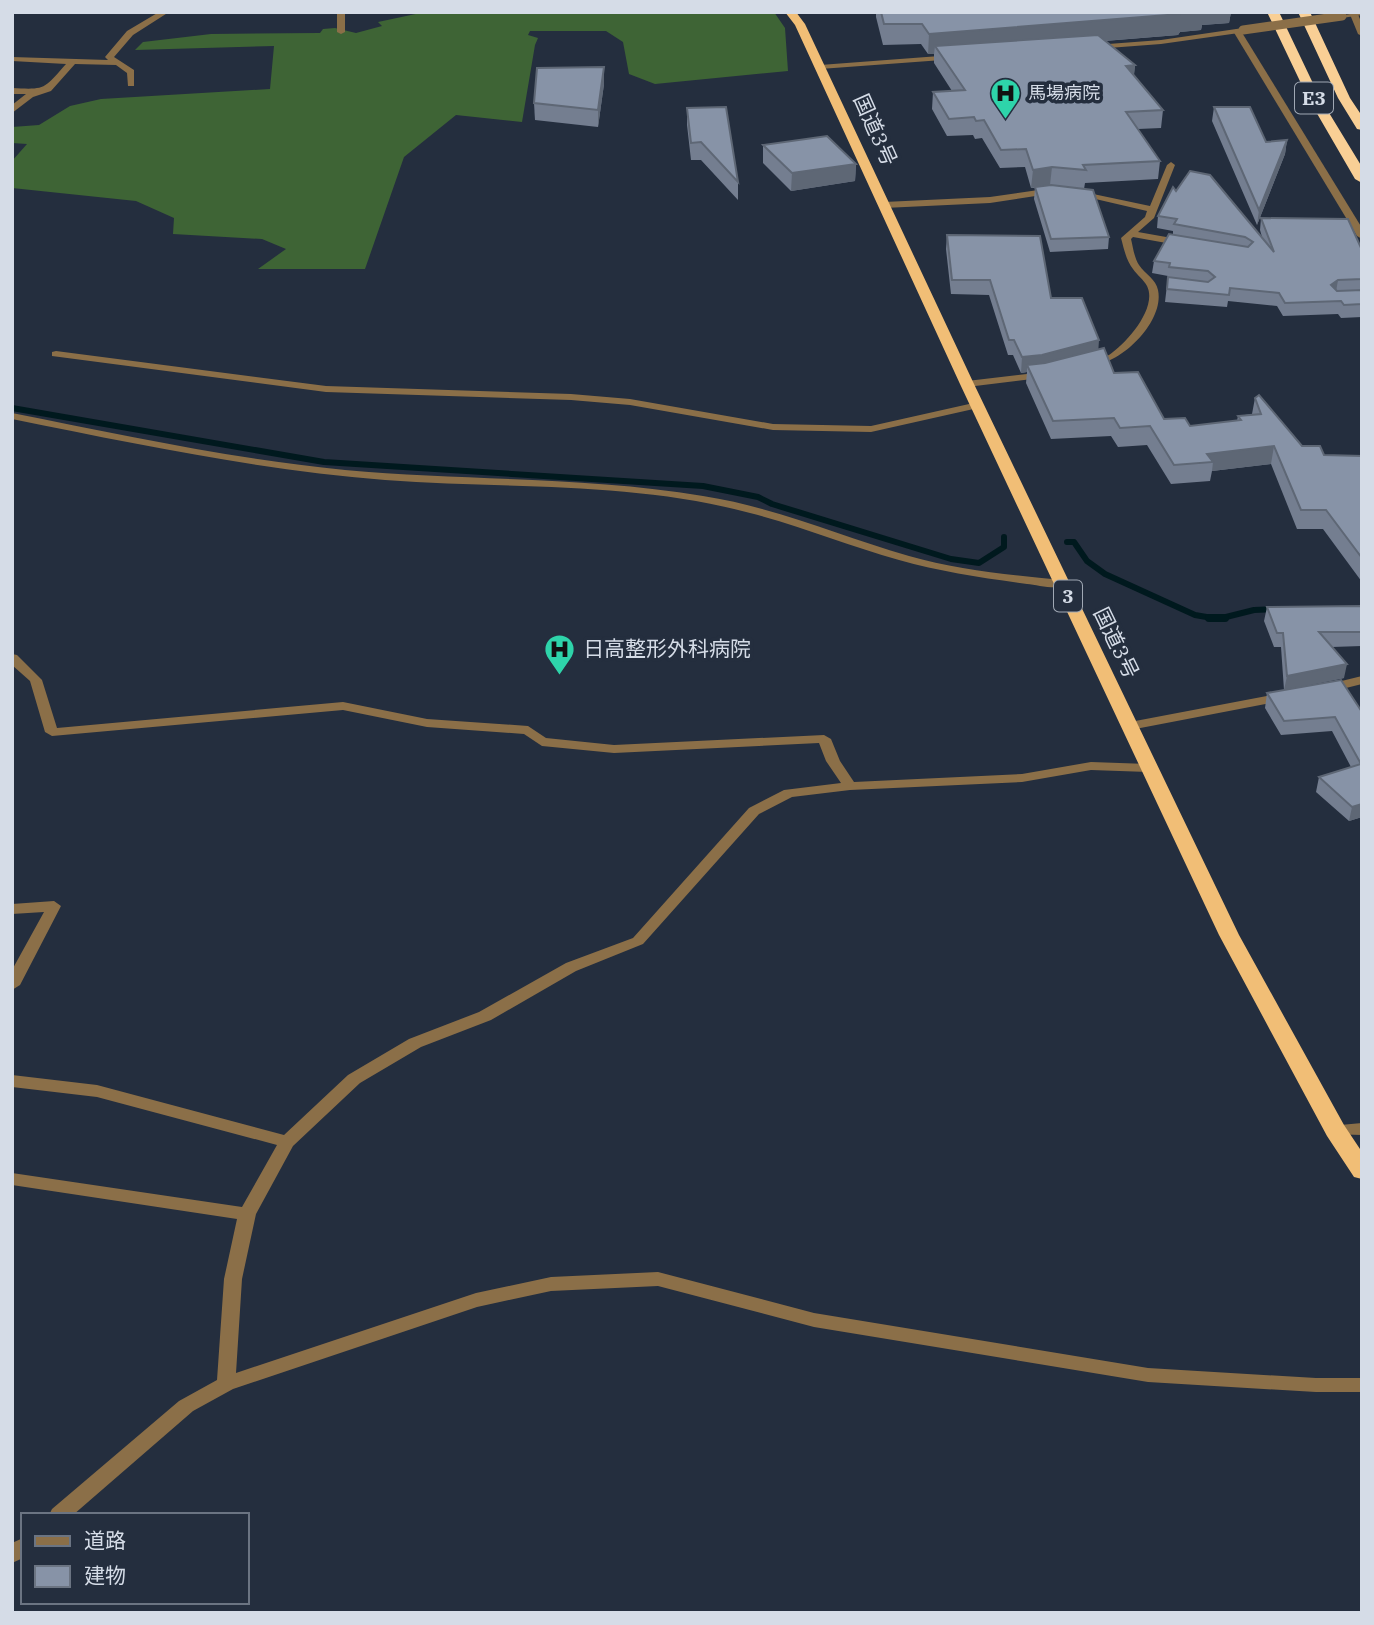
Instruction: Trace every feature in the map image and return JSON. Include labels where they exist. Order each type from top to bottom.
[{"type":"highway","name":"国道3号","points":[[790,12],[800,24],[967,384],[1229,935],[1335,1130],[1362,1171]]},
{"type":"highway","points":[[1260,12],[1314,98]]},
{"type":"highway","name":"E3","points":[[1273,12],[1314,98],[1362,179]]},
{"type":"highway","name":"E3","points":[[1304,12],[1344,98],[1362,127]]},
{"type":"street","points":[[131,84],[131,72],[109,57],[130,33],[165,12]]},
{"type":"street","points":[[341,12],[341,32]]},
{"type":"street","points":[[1081,48],[1161,42],[1356,13],[1362,34]]},
{"type":"street","points":[[1240,31],[1362,236]]},
{"type":"street","points":[[820,67],[957,57]]},
{"type":"street","points":[[12,59],[117,63]]},
{"type":"street","points":[[12,110],[48,89],[73,61]]},
{"type":"street","points":[[12,91],[37,93]]},
{"type":"street","points":[[1085,364],[1110,359],[1132,341],[1146,322],[1156,300],[1155,283],[1137,270],[1129,254],[1126,238],[1149,218],[1171,165]]},
{"type":"street","points":[[884,205],[990,200],[1051,191],[1082,194],[1153,209]]},
{"type":"street","points":[[1131,234],[1193,245]]},
{"type":"street","points":[[56,354],[326,389],[571,397],[630,402],[773,427],[871,429],[978,405]]},
{"type":"street","points":[[967,384],[1052,373]]},
{"type":"street","points":[[12,416],[252,460],[345,473],[583,486],[706,499],[764,512],[905,558],[985,575],[1062,584]]},
{"type":"street","points":[[12,658],[36,680],[52,732],[343,706],[427,723],[528,730],[542,742],[614,749],[824,739],[833,761],[850,786]]},
{"type":"street","points":[[1130,726],[1362,680]]},
{"type":"street","points":[[226,1384],[233,1279],[247,1214],[288,1142],[354,1079],[415,1043],[485,1016],[571,967],[638,941],[754,811],[789,793],[850,786],[1022,778],[1091,766],[1148,768]]},
{"type":"street","points":[[12,909],[54,906],[12,985]]},
{"type":"street","points":[[12,1081],[97,1091],[288,1142]]},
{"type":"street","points":[[1335,1130],[1362,1129]]},
{"type":"street","points":[[12,1179],[247,1214]]},
{"type":"street","points":[[61,1513],[186,1406],[226,1384],[476,1300],[551,1284],[658,1279],[814,1320],[1148,1375],[1316,1385],[1362,1385]]},
{"type":"green space","points":[[425,12],[774,12],[785,28],[788,71],[655,84],[629,74],[623,42],[606,31],[530,31],[528,35],[538,38],[522,122],[456,115],[404,157],[365,269],[258,269],[286,249],[262,239],[173,234],[174,218],[136,201],[12,188],[12,161],[27,144],[12,143],[12,127],[39,125],[70,106],[101,99],[270,89],[274,46],[135,50],[143,42],[211,34],[320,33],[323,29],[335,28],[356,33],[382,26],[378,22]]},
{"type":"building","points":[[881,12],[1182,12],[929,34],[922,24],[884,24]]},
{"type":"building","points":[[1098,35],[1135,65],[1126,66],[1163,110],[1126,112],[1160,161],[1083,165],[1086,170],[1052,167],[1033,170],[1026,149],[1001,150],[984,120],[976,121],[974,117],[949,119],[933,92],[965,90],[935,46]]},
{"type":"building","points":[[604,67],[598,110],[534,103],[537,68]]},
{"type":"building","points":[[726,107],[738,182],[701,142],[691,143],[687,108]]},
{"type":"building","points":[[1214,107],[1250,107],[1266,142],[1287,140],[1259,210]]},
{"type":"building","points":[[827,136],[856,164],[792,173],[763,145]]},
{"type":"building","points":[[1190,171],[1210,175],[1274,252],[1261,218],[1348,219],[1362,250],[1362,279],[1338,280],[1331,285],[1337,291],[1362,290],[1362,304],[1344,305],[1341,301],[1285,303],[1279,293],[1230,288],[1229,295],[1167,289],[1168,277],[1208,282],[1215,277],[1208,271],[1169,267],[1170,263],[1154,261],[1169,234],[1248,247],[1253,242],[1245,237],[1174,224],[1177,219],[1158,216],[1173,187],[1176,191]]},
{"type":"building","points":[[1051,185],[1093,190],[1109,237],[1051,239],[1035,187]]},
{"type":"building","points":[[947,235],[1040,236],[1051,298],[1082,298],[1099,340],[1042,355],[1022,357],[1014,340],[1009,340],[990,280],[952,280]]},
{"type":"building","points":[[1104,348],[1114,373],[1138,372],[1164,419],[1185,418],[1190,426],[1241,420],[1238,416],[1261,414],[1255,398],[1259,395],[1302,446],[1320,446],[1324,455],[1362,456],[1362,558],[1326,510],[1301,510],[1274,446],[1207,454],[1213,462],[1174,465],[1150,426],[1120,428],[1114,418],[1053,421],[1027,365]]},
{"type":"building","points":[[1361,606],[1362,632],[1319,632],[1347,664],[1287,676],[1283,633],[1277,633],[1267,607]]},
{"type":"building","points":[[1341,680],[1362,712],[1362,804],[1352,807],[1319,777],[1361,764],[1335,717],[1284,721],[1267,693]]},
{"type":"waterway","points":[[12,408],[324,462],[703,486],[758,497],[772,504],[951,559],[979,563],[1004,547],[1004,537]]},
{"type":"waterway","points":[[1067,542],[1074,542],[1087,561],[1105,574],[1195,615],[1212,618]]},
{"type":"waterway","points":[[1222,618],[1254,610],[1275,609]]},
{"type":"waterway","points":[[1212,618],[1222,618]]},
{"type":"waterway","points":[[1212,618],[1222,618]]},
{"type":"place","name":"馬場病院","points":[[1005,120]]},
{"type":"place","name":"日高整形外科病院","points":[[560,676]]}]
